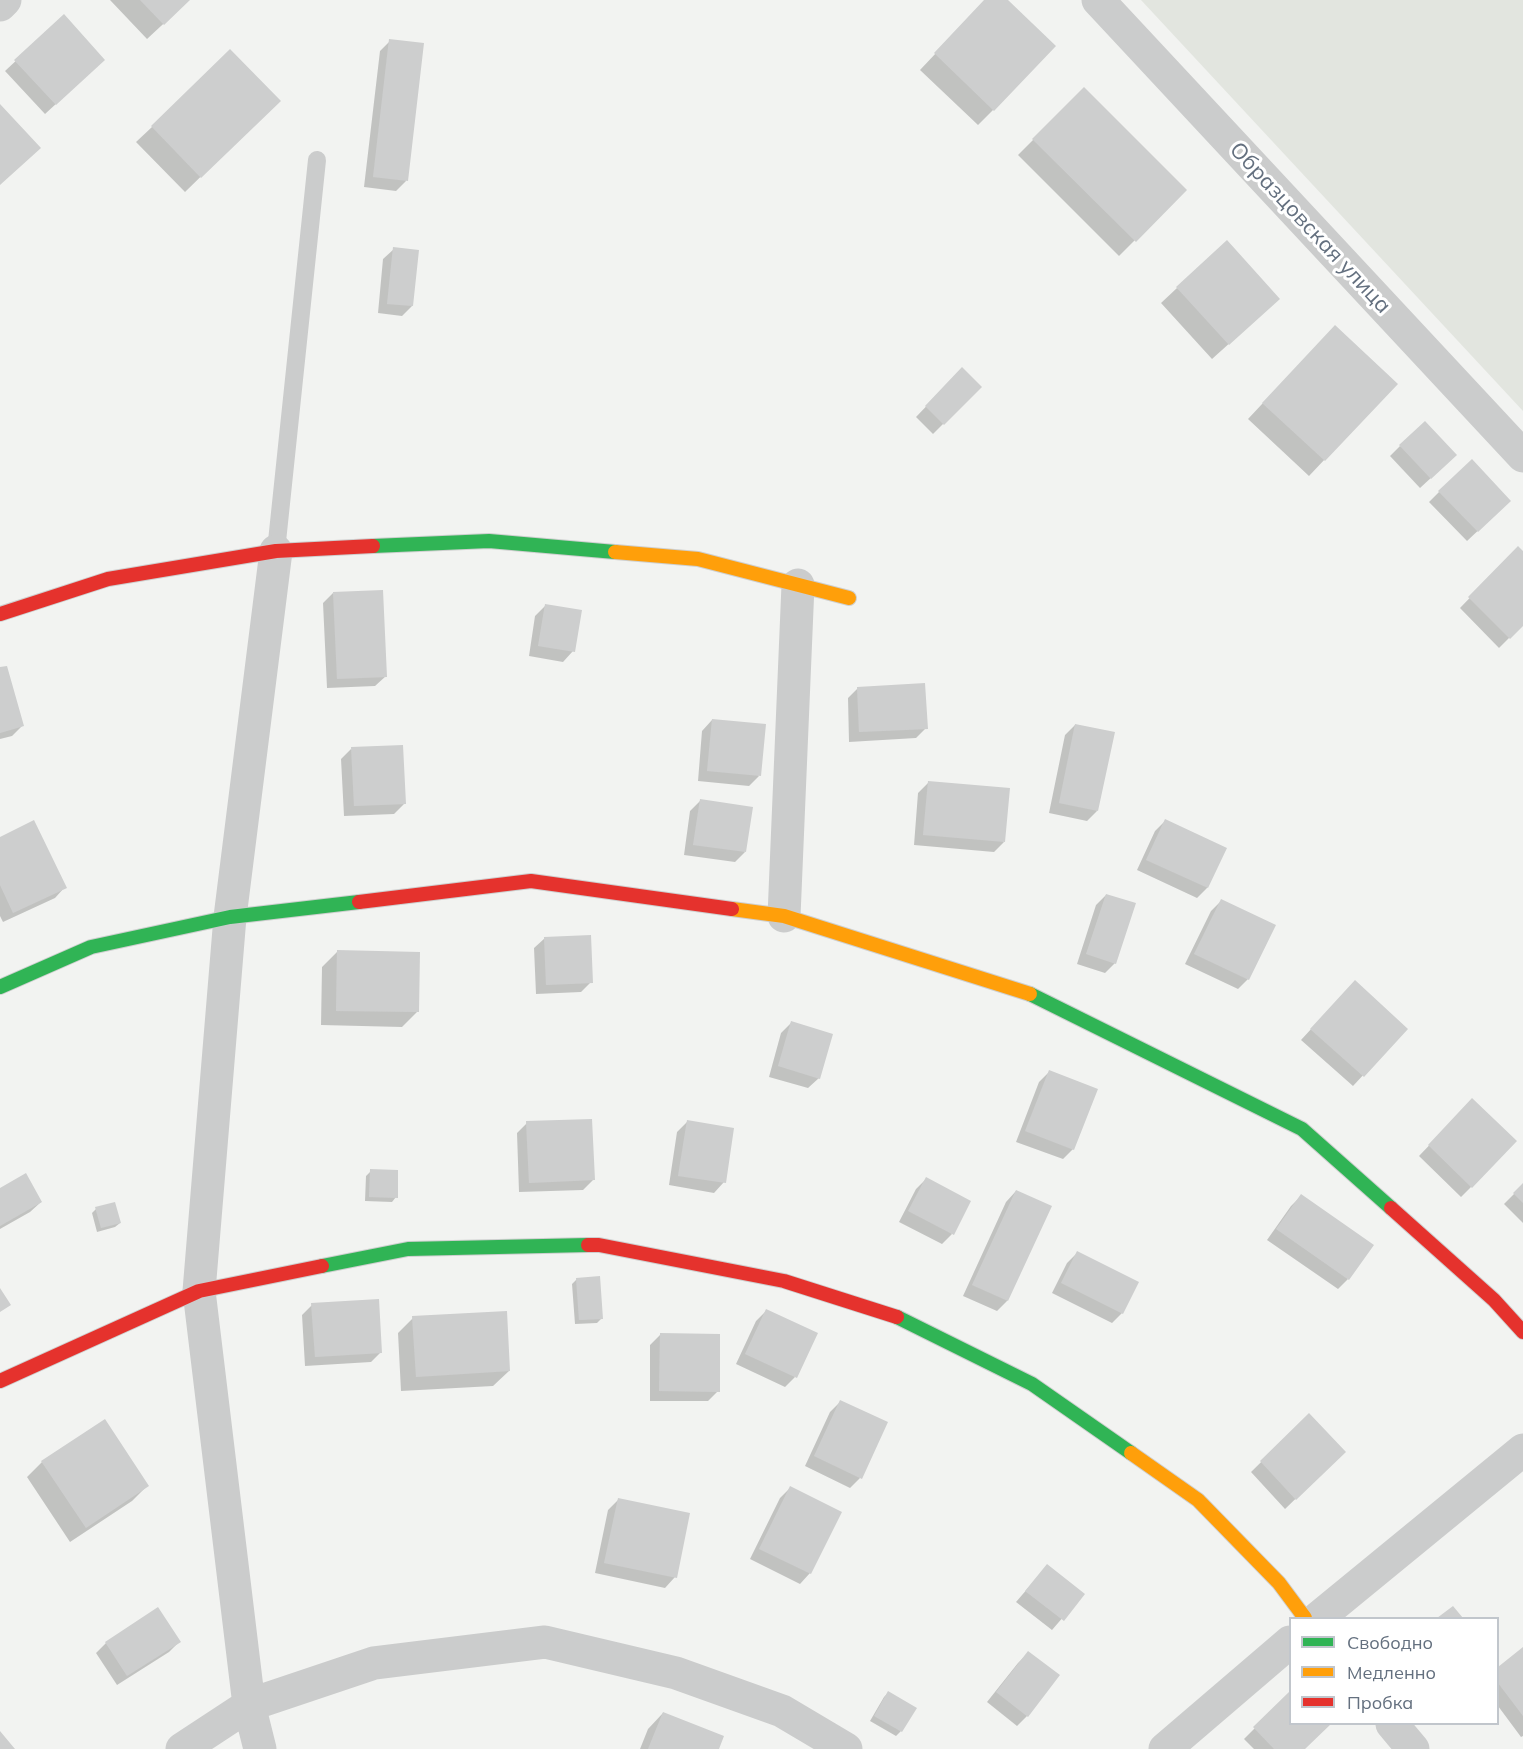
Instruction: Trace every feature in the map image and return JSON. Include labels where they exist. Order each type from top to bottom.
[{"type":"street","points":[[0,5],[5,0]]},
{"type":"street","name":"Образцовская улица","points":[[1098,0],[1523,456]]},
{"type":"street","points":[[0,614],[108,579],[276,551],[489,541],[698,559],[849,598]]},
{"type":"street","points":[[260,1749],[249,1705],[200,1291],[230,917],[276,551]]},
{"type":"street","points":[[784,916],[798,585]]},
{"type":"street","points":[[0,987],[91,947],[230,917],[531,881],[784,916],[1033,995],[1302,1130],[1494,1300],[1523,1332]]},
{"type":"street","points":[[0,1381],[200,1291],[408,1250],[599,1245],[784,1281],[898,1318],[1032,1384],[1198,1500],[1279,1583],[1304,1617]]},
{"type":"street","points":[[1319,1617],[1523,1450]]},
{"type":"street","points":[[182,1749],[249,1705],[374,1663],[544,1642],[676,1673],[782,1711],[846,1749]]},
{"type":"street","points":[[1164,1749],[1289,1643]]},
{"type":"street","points":[[1393,1725],[1413,1749]]},
{"type":"lane","points":[[276,551],[317,160]]},
{"type":"shaded area","points":[[1141,0],[1523,0],[1523,411]]},
{"type":"building","points":[[140,0],[190,0],[164,25]]},
{"type":"building","points":[[984,0],[1008,0],[1056,46],[994,111],[934,53]]},
{"type":"building","points":[[64,14],[105,60],[56,105],[14,60]]},
{"type":"building","points":[[389,39],[424,43],[408,181],[373,177]]},
{"type":"building","points":[[230,49],[281,101],[201,178],[151,126]]},
{"type":"building","points":[[1084,87],[1187,190],[1136,242],[1032,139]]},
{"type":"building","points":[[0,104],[41,148],[0,185]]},
{"type":"building","points":[[1227,240],[1280,299],[1229,345],[1176,287]]},
{"type":"building","points":[[393,247],[419,250],[413,306],[387,304]]},
{"type":"building","points":[[1335,325],[1398,384],[1325,461],[1262,403]]},
{"type":"building","points":[[962,367],[982,387],[944,425],[925,406]]},
{"type":"building","points":[[1425,421],[1457,455],[1431,479],[1399,445]]},
{"type":"building","points":[[1472,459],[1511,501],[1478,532],[1438,491]]},
{"type":"building","points":[[1518,546],[1523,551],[1523,626],[1510,639],[1468,597]]},
{"type":"building","points":[[383,590],[387,677],[337,679],[333,592]]},
{"type":"building","points":[[545,604],[582,610],[575,652],[538,646]]},
{"type":"building","points":[[7,666],[24,726],[0,733],[0,667]]},
{"type":"building","points":[[925,683],[928,729],[859,732],[857,687]]},
{"type":"building","points":[[712,719],[766,724],[761,776],[707,771]]},
{"type":"building","points":[[1075,724],[1115,732],[1098,811],[1059,803]]},
{"type":"building","points":[[403,745],[406,804],[354,806],[351,747]]},
{"type":"building","points":[[928,781],[1010,788],[1005,842],[923,835]]},
{"type":"building","points":[[700,799],[753,807],[746,852],[693,845]]},
{"type":"building","points":[[1165,819],[1227,848],[1208,888],[1146,860]]},
{"type":"building","points":[[34,820],[67,888],[13,913],[0,885],[0,837]]},
{"type":"building","points":[[1106,894],[1136,903],[1116,964],[1086,954]]},
{"type":"building","points":[[1221,899],[1276,925],[1249,980],[1194,954]]},
{"type":"building","points":[[591,935],[593,983],[546,985],[544,937]]},
{"type":"building","points":[[337,950],[420,952],[419,1012],[336,1011]]},
{"type":"building","points":[[1355,980],[1408,1029],[1364,1077],[1310,1029]]},
{"type":"building","points":[[791,1021],[833,1034],[820,1079],[778,1066]]},
{"type":"building","points":[[1049,1070],[1098,1089],[1074,1150],[1025,1131]]},
{"type":"building","points":[[1472,1098],[1517,1141],[1472,1188],[1428,1145]]},
{"type":"building","points":[[592,1119],[595,1180],[529,1183],[526,1121]]},
{"type":"building","points":[[687,1120],[734,1128],[726,1183],[678,1176]]},
{"type":"building","points":[[370,1169],[398,1170],[398,1198],[369,1197]]},
{"type":"building","points":[[26,1173],[42,1202],[0,1226],[0,1188]]},
{"type":"building","points":[[926,1177],[971,1201],[954,1235],[908,1211]]},
{"type":"building","points":[[1523,1183],[1523,1203],[1513,1193]]},
{"type":"building","points":[[1016,1190],[1052,1206],[1008,1301],[972,1285]]},
{"type":"building","points":[[1301,1194],[1374,1245],[1349,1280],[1276,1229]]},
{"type":"building","points":[[115,1202],[121,1223],[101,1228],[95,1207]]},
{"type":"building","points":[[1077,1251],[1139,1282],[1123,1314],[1061,1283]]},
{"type":"building","points":[[600,1276],[603,1319],[579,1320],[576,1278]]},
{"type":"building","points":[[0,1288],[11,1305],[0,1312]]},
{"type":"building","points":[[379,1299],[382,1353],[315,1357],[311,1303]]},
{"type":"building","points":[[766,1309],[818,1333],[797,1378],[745,1354]]},
{"type":"building","points":[[507,1311],[510,1371],[416,1377],[412,1316]]},
{"type":"building","points":[[660,1333],[720,1334],[720,1392],[659,1391]]},
{"type":"building","points":[[840,1400],[888,1422],[862,1479],[814,1456]]},
{"type":"building","points":[[1309,1413],[1346,1452],[1296,1500],[1260,1461]]},
{"type":"building","points":[[105,1419],[149,1486],[86,1528],[41,1461]]},
{"type":"building","points":[[790,1486],[842,1512],[811,1574],[759,1549]]},
{"type":"building","points":[[618,1498],[690,1513],[677,1578],[604,1563]]},
{"type":"building","points":[[1047,1564],[1085,1594],[1064,1621],[1025,1591]]},
{"type":"building","points":[[1453,1606],[1462,1617],[1438,1617]]},
{"type":"building","points":[[158,1607],[181,1642],[127,1676],[105,1642]]},
{"type":"building","points":[[1523,1647],[1523,1716],[1499,1684],[1499,1666]]},
{"type":"building","points":[[1028,1651],[1060,1675],[1028,1717],[996,1692]]},
{"type":"building","points":[[888,1691],[917,1708],[902,1732],[874,1716]]},
{"type":"building","points":[[1289,1692],[1289,1725],[1330,1725],[1305,1749],[1274,1749],[1253,1727]]},
{"type":"building","points":[[663,1712],[724,1736],[719,1749],[648,1749]]},
{"type":"building","points":[[0,1731],[15,1749],[0,1749]]},
{"type":"traffic: fast","points":[[373,546],[489,541],[615,552]]},
{"type":"traffic: fast","points":[[0,987],[91,947],[230,917],[359,902]]},
{"type":"traffic: fast","points":[[1030,994],[1302,1129],[1391,1208]]},
{"type":"traffic: fast","points":[[322,1266],[408,1249],[588,1245]]},
{"type":"traffic: fast","points":[[897,1317],[1032,1384],[1131,1453]]},
{"type":"traffic: slow","points":[[615,552],[698,559],[849,598]]},
{"type":"traffic: slow","points":[[732,909],[784,916],[1030,994]]},
{"type":"traffic: slow","points":[[1131,1453],[1198,1500],[1279,1583],[1304,1617]]},
{"type":"traffic: jam","points":[[0,614],[108,579],[276,551],[373,546]]},
{"type":"traffic: jam","points":[[359,902],[531,881],[732,909]]},
{"type":"traffic: jam","points":[[1391,1208],[1494,1300],[1523,1332]]},
{"type":"traffic: jam","points":[[588,1245],[599,1245],[784,1281],[897,1317]]},
{"type":"traffic: jam","points":[[0,1381],[199,1291],[322,1266]]}]
